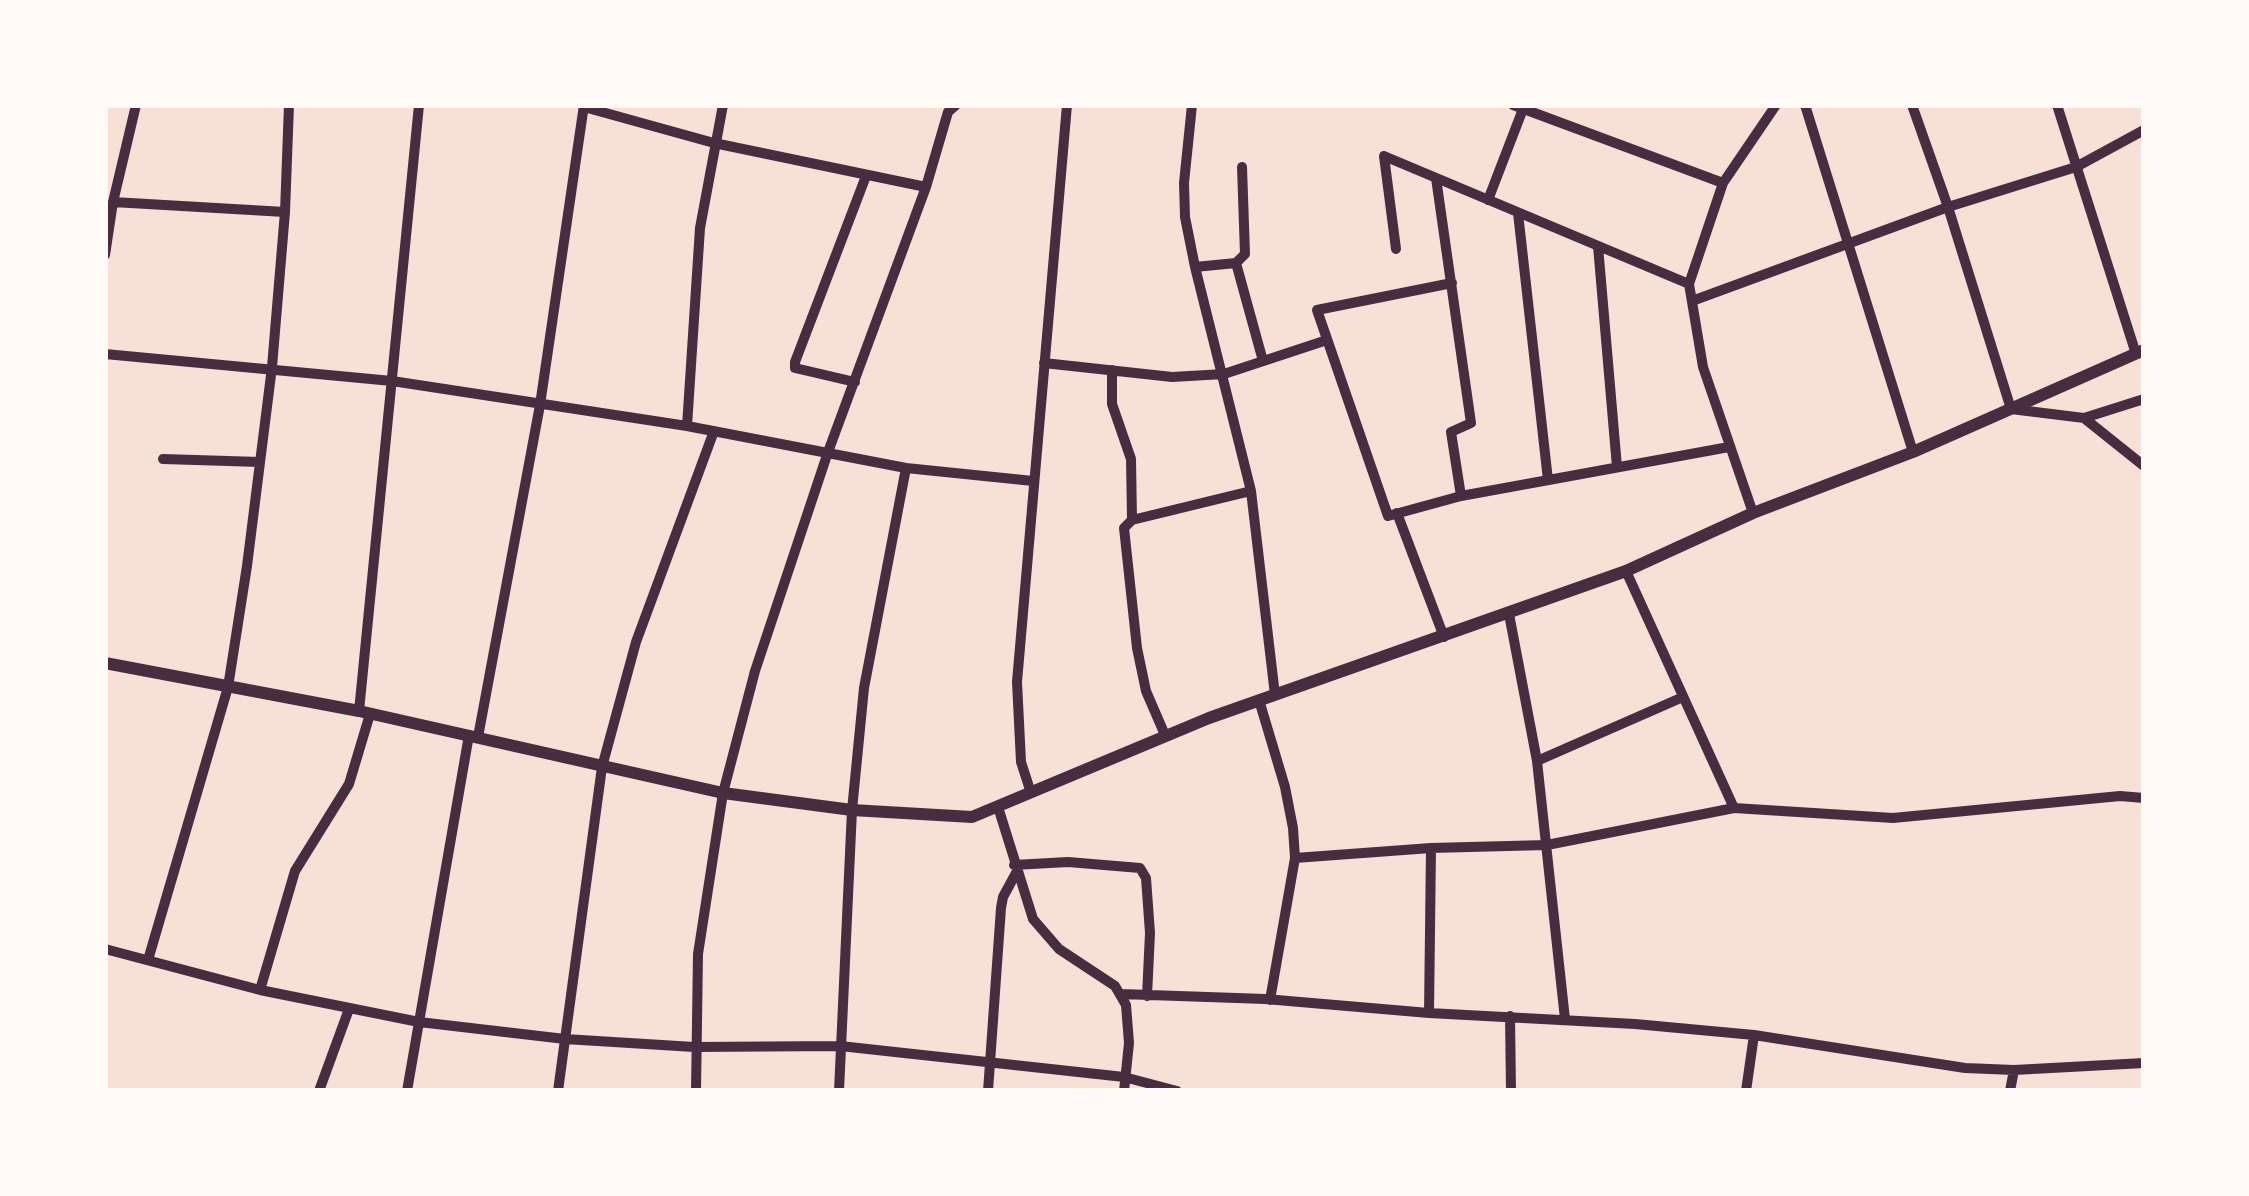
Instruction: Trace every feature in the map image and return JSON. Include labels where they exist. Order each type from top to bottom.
[{"type":"street","points":[[105,255],[136,105]]},
{"type":"street","points":[[148,960],[228,687],[272,367],[289,105]]},
{"type":"street","points":[[260,990],[296,871],[349,784],[364,712],[419,105]]},
{"type":"street","points":[[687,426],[700,228],[722,105]]},
{"type":"street","points":[[1031,793],[1021,762],[1017,682],[1067,105]]},
{"type":"street","points":[[1192,105],[1184,183],[1185,217],[1251,491],[1274,695]]},
{"type":"street","points":[[1753,513],[1703,368],[1689,284],[1723,183],[1776,105]]},
{"type":"street","points":[[1805,105],[1912,452]]},
{"type":"street","points":[[1912,105],[2011,410]]},
{"type":"street","points":[[105,663],[364,712],[723,792],[852,810],[972,816],[1165,735],[1626,571],[1753,513],[1912,452],[2140,352],[2057,105]]},
{"type":"street","points":[[407,1091],[540,405],[584,106],[714,143],[926,187]]},
{"type":"street","points":[[696,1091],[698,954],[723,792],[755,671],[951,107]]},
{"type":"street","points":[[1488,200],[1518,107],[1723,183]]},
{"type":"street","points":[[1692,302],[1948,207],[2076,167],[2144,130]]},
{"type":"street","points":[[1396,249],[1384,156],[1689,284]]},
{"type":"street","points":[[1195,267],[1236,262],[1245,254],[1242,167]]},
{"type":"street","points":[[855,382],[795,368],[795,362],[866,176]]},
{"type":"street","points":[[1436,178],[1471,424],[1450,432],[1461,496]]},
{"type":"street","points":[[113,202],[285,212]]},
{"type":"street","points":[[1518,212],[1548,480]]},
{"type":"street","points":[[1598,246],[1617,468]]},
{"type":"street","points":[[1236,262],[1263,361]]},
{"type":"street","points":[[1452,283],[1317,310],[1388,516],[1461,496],[1729,447]]},
{"type":"street","points":[[1044,363],[1172,376],[1224,374],[1327,340]]},
{"type":"street","points":[[105,354],[392,380],[687,426],[906,468],[1033,481]]},
{"type":"street","points":[[1112,370],[1112,404],[1131,459],[1132,520]]},
{"type":"street","points":[[2011,410],[2084,418],[2144,399]]},
{"type":"street","points":[[2084,418],[2144,466]]},
{"type":"street","points":[[558,1091],[602,767],[636,642],[714,432]]},
{"type":"street","points":[[163,460],[260,462]]},
{"type":"street","points":[[839,1091],[852,810],[864,688],[906,468]]},
{"type":"street","points":[[1165,735],[1146,691],[1137,648],[1124,528],[1132,520],[1251,491]]},
{"type":"street","points":[[1398,514],[1444,636]]},
{"type":"street","points":[[1626,571],[1734,808]]},
{"type":"street","points":[[1509,614],[1538,761],[1565,1019]]},
{"type":"street","points":[[1538,761],[1683,697]]},
{"type":"street","points":[[1260,700],[1285,787],[1295,858],[1270,1000]]},
{"type":"street","points":[[1295,858],[1547,845],[1734,808],[1893,818],[2120,796],[2144,798]]},
{"type":"street","points":[[998,806],[1032,919],[1047,936],[1122,994],[1565,1019],[1754,1035],[1965,1068],[2014,1070],[2144,1063]]},
{"type":"street","points":[[1429,1013],[1431,848]]},
{"type":"street","points":[[1015,869],[1068,862],[1140,868],[1146,878],[1150,933],[1146,996]]},
{"type":"street","points":[[988,1091],[1000,908],[1015,869]]},
{"type":"street","points":[[105,949],[260,990],[419,1022],[565,1040],[694,1048],[840,1046],[1124,1077],[1178,1091]]},
{"type":"street","points":[[1122,994],[1129,1018],[1124,1091]]},
{"type":"street","points":[[320,1091],[350,1009]]},
{"type":"street","points":[[1510,1016],[1511,1091]]},
{"type":"street","points":[[1746,1091],[1754,1035]]},
{"type":"street","points":[[2010,1091],[2014,1070]]}]
